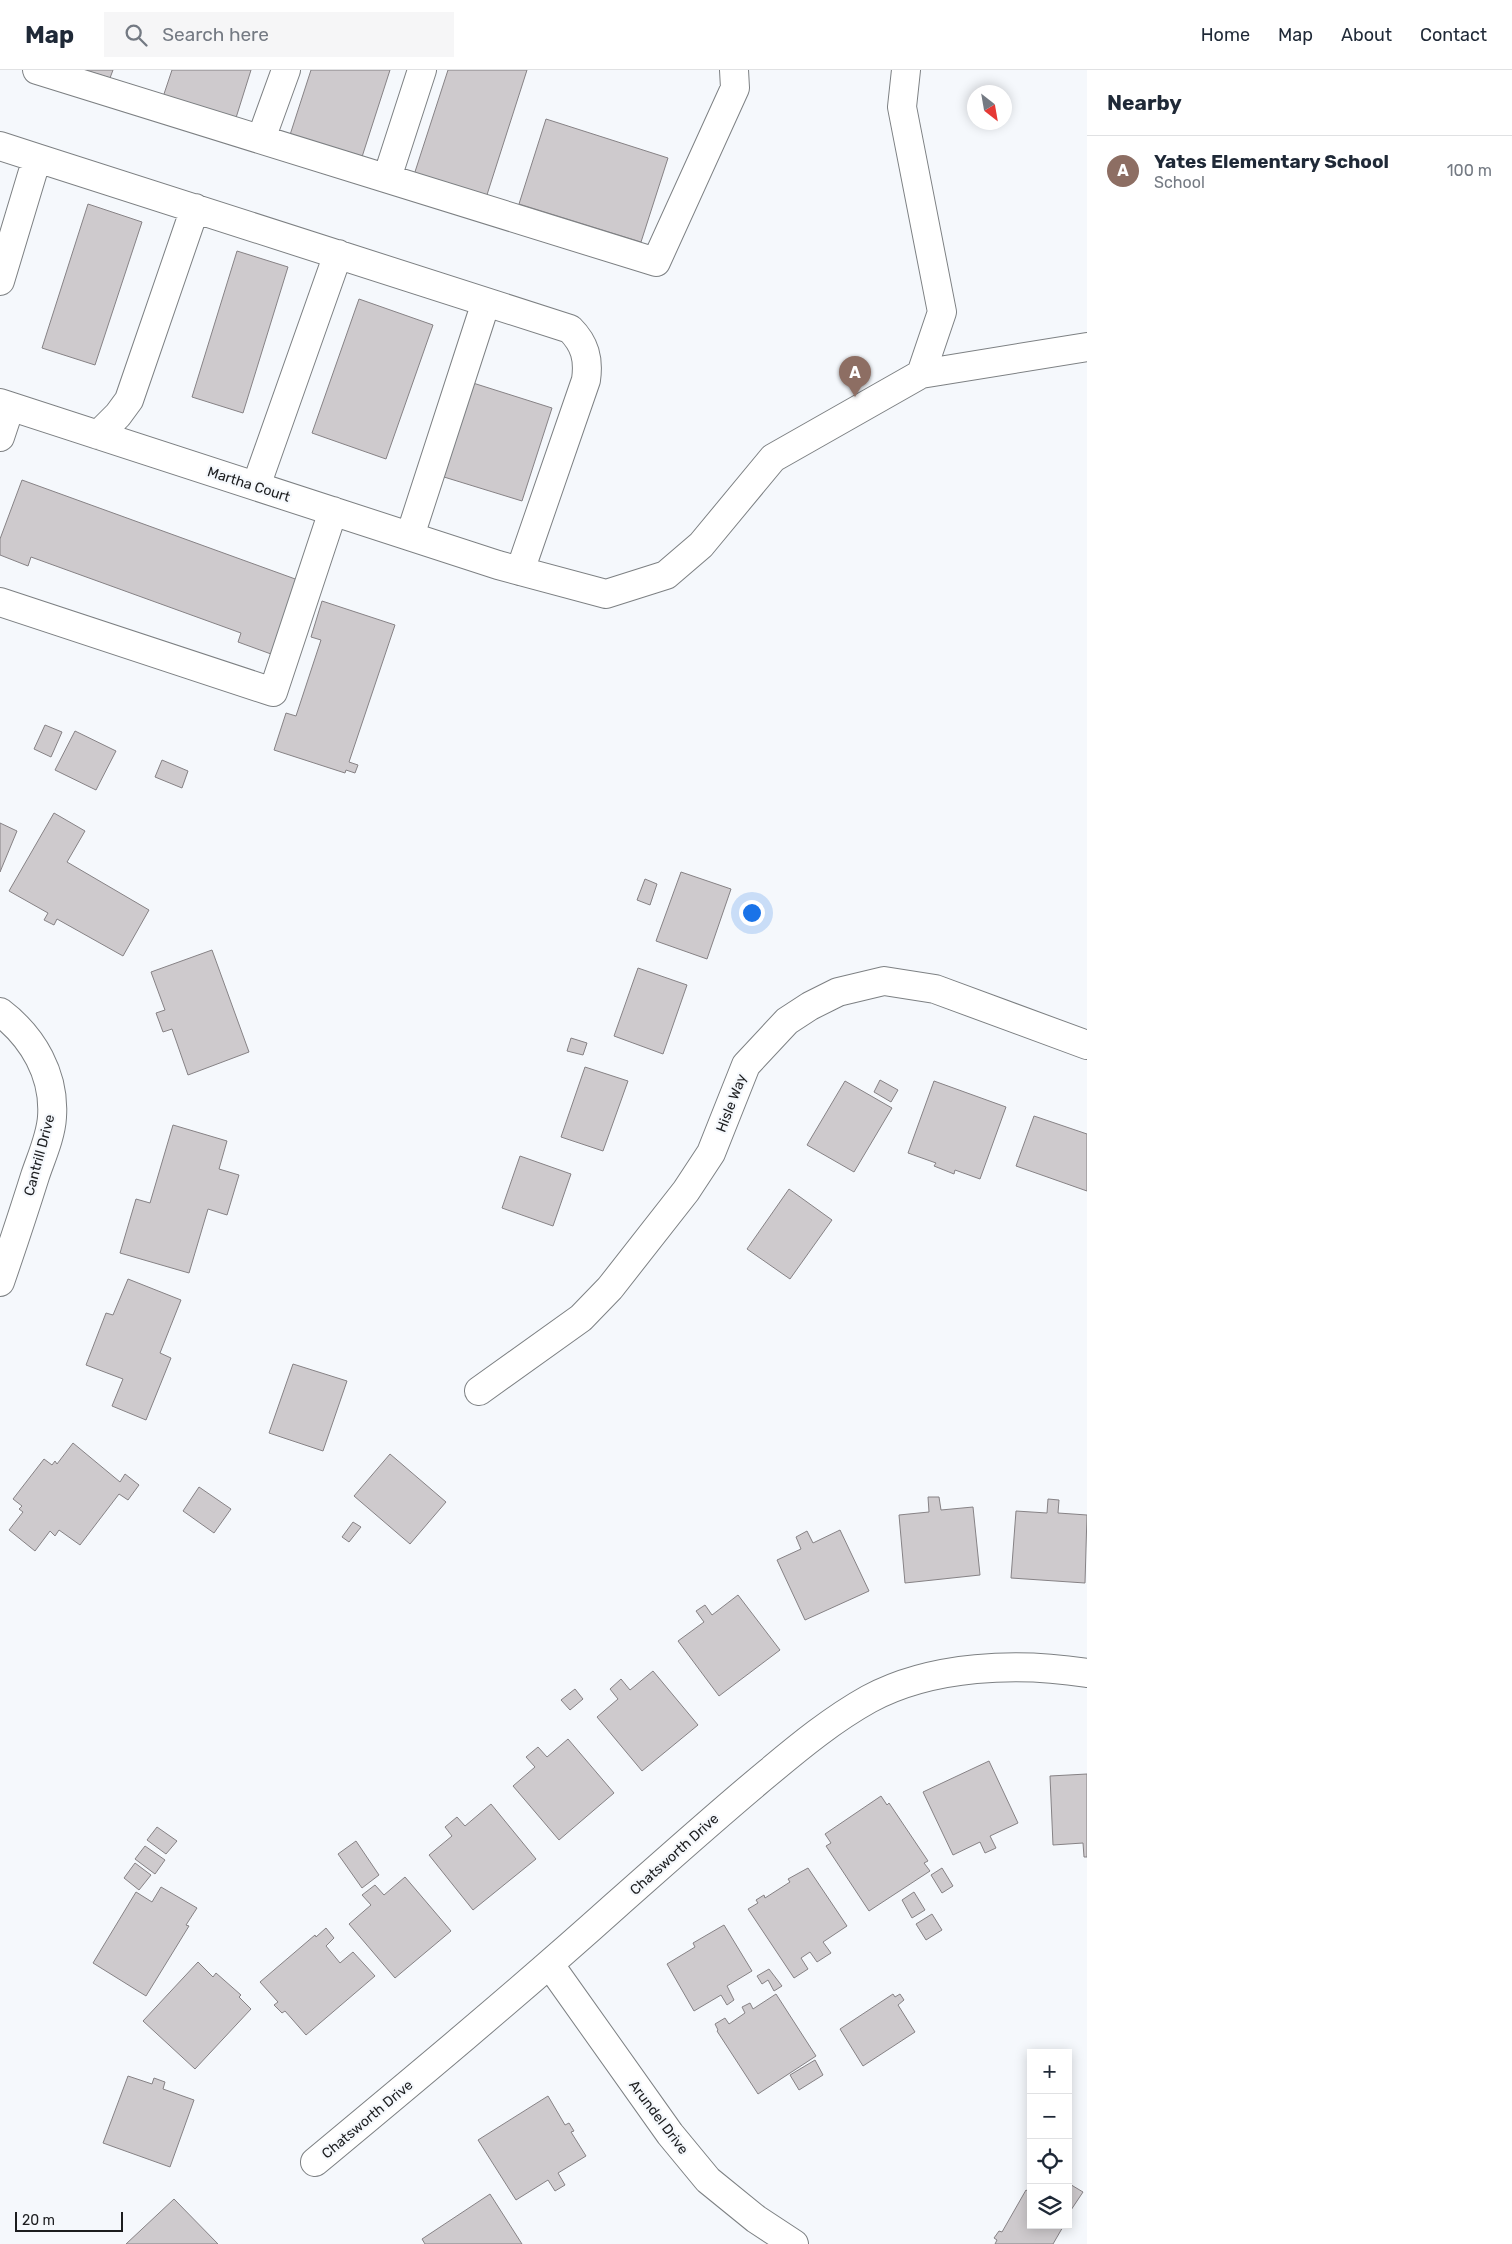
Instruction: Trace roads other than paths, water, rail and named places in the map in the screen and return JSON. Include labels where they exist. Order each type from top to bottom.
[{"type":"street","points":[[37,70],[656,262],[735,88],[734,70]]},
{"type":"street","points":[[261,139],[286,70]]},
{"type":"street","points":[[387,178],[422,70]]},
{"type":"street","points":[[906,70],[902,106],[942,312],[921,374],[1087,347]]},
{"type":"street","points":[[0,146],[570,329],[580,339],[585,350],[588,365],[586,380],[509,568]]},
{"type":"street","points":[[0,281],[38,158]]},
{"type":"street","points":[[98,435],[118,415],[129,400],[195,208]]},
{"type":"street","points":[[256,486],[338,254]]},
{"type":"street","points":[[410,536],[486,302]]},
{"type":"street","name":"Martha Court","points":[[5,405],[509,568],[606,594],[666,575],[702,545],[772,458],[921,374]]},
{"type":"street","points":[[0,437],[5,405]]},
{"type":"street","points":[[0,602],[273,692],[333,511]]},
{"type":"street","name":"Hisle Way","points":[[479,1391],[582,1318],[610,1288],[686,1191],[711,1153],[746,1065],[787,1021],[810,1006],[838,992],[884,981],[934,989],[1087,1045]]},
{"type":"street","name":"Cantrill Drive","points":[[0,1012],[15,1023],[32,1044],[45,1069],[51,1096],[52,1118],[41,1159],[0,1282]]},
{"type":"street","name":"Chatsworth Drive","points":[[315,2162],[550,1964],[729,1805],[804,1743],[870,1699],[917,1680],[971,1670],[1021,1666],[1087,1673]]},
{"type":"street","name":"Arundel Drive","points":[[550,1964],[670,2134],[708,2180],[756,2219],[794,2244]]},
{"type":"place","name":"Yates Elementary School","points":[[855,397]]}]
